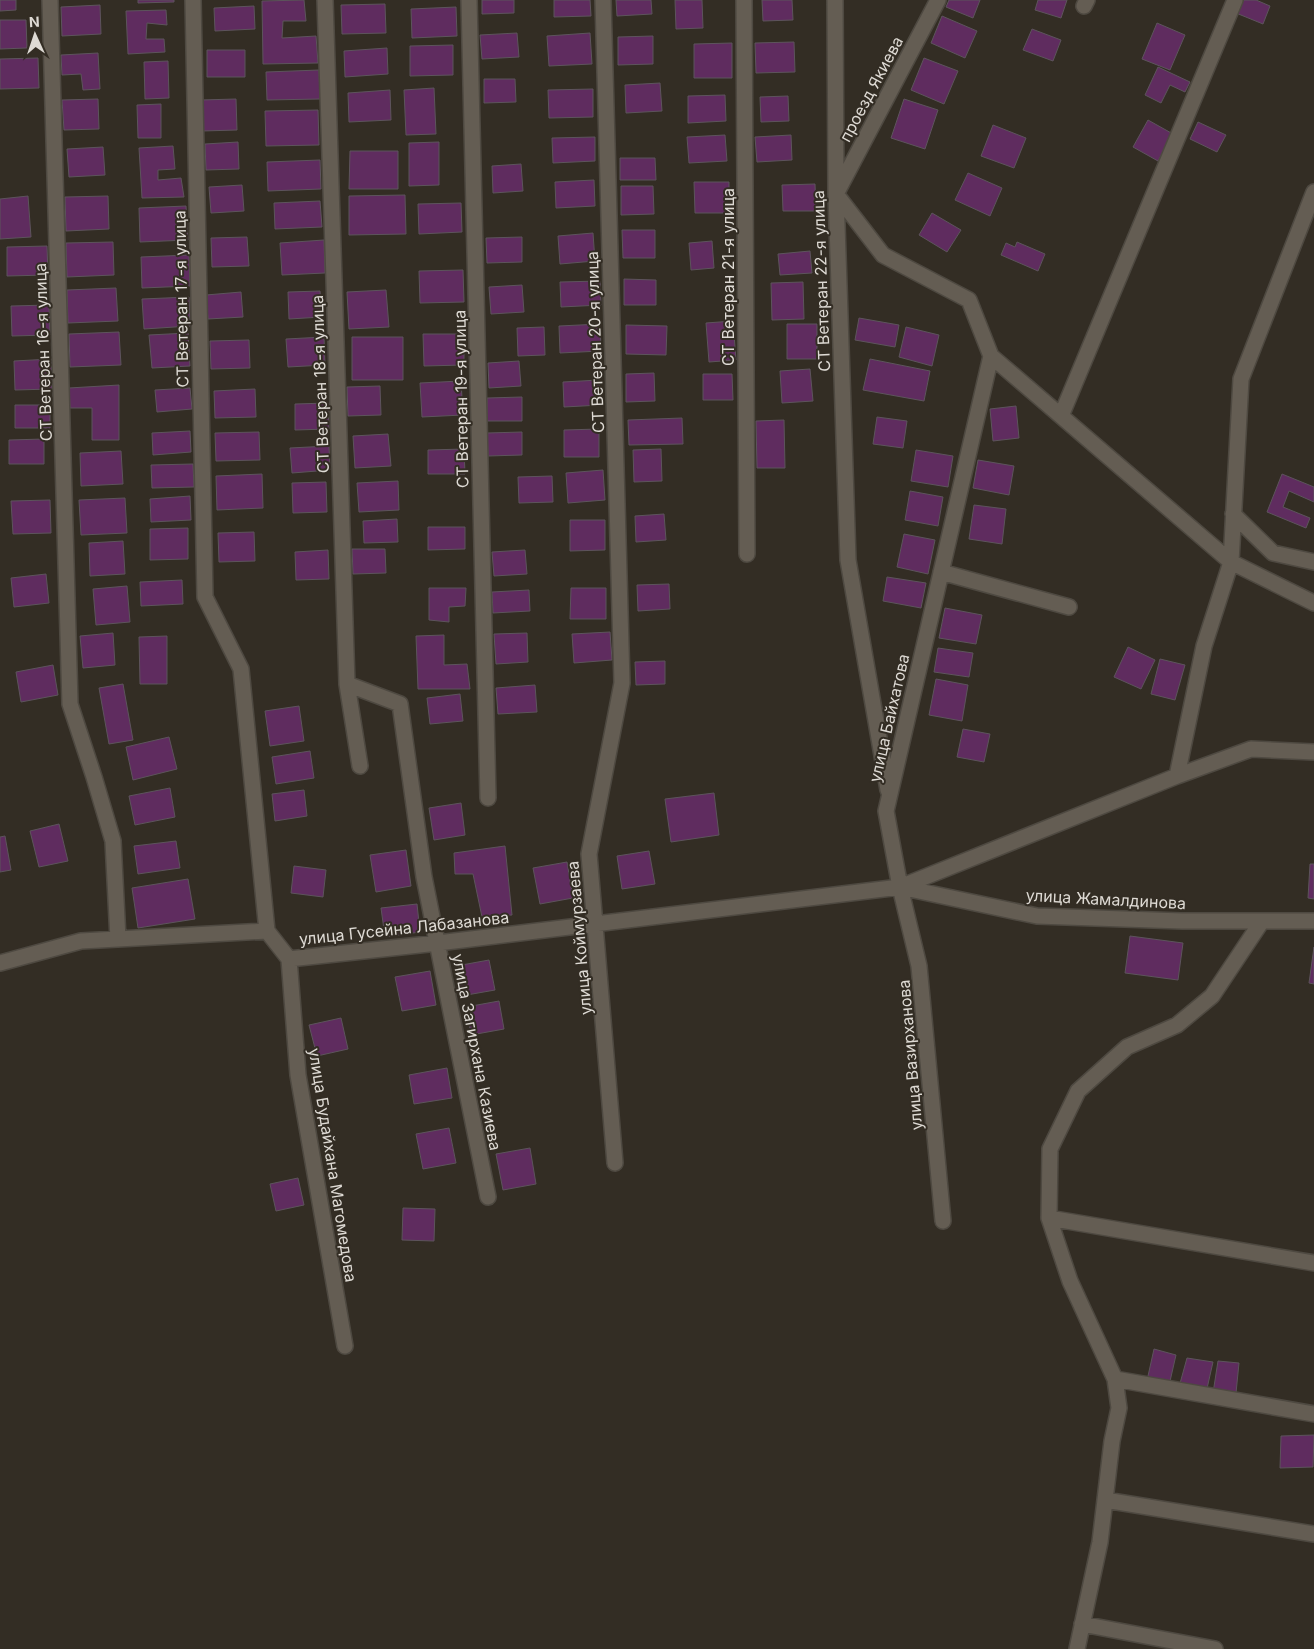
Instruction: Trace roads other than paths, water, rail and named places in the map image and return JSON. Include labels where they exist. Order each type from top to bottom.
[{"type":"street","name":"СТ Ветеран 16-я улица","points":[[50,0],[70,704],[114,841],[118,939]]},
{"type":"street","name":"СТ Ветеран 17-я улица","points":[[193,0],[205,597],[241,669],[267,932]]},
{"type":"street","name":"СТ Ветеран 18-я улица","points":[[325,0],[347,684],[360,766]]},
{"type":"street","name":"СТ Ветеран 19-я улица","points":[[468,0],[488,798]]},
{"type":"street","name":"СТ Ветеран 20-я улица","points":[[603,0],[622,684]]},
{"type":"street","name":"СТ Ветеран 21-я улица","points":[[744,0],[746,554]]},
{"type":"street","name":"СТ Ветеран 22-я улица","points":[[835,0],[836,194],[848,560],[889,797]]},
{"type":"street","name":"проезд Якиева","points":[[836,194],[938,0]]},
{"type":"street","points":[[1061,416],[1235,0]]},
{"type":"street","points":[[1177,776],[1204,646],[1231,562],[1241,378],[1314,192]]},
{"type":"street","points":[[836,194],[883,254],[969,300],[991,356],[1231,562],[1314,604]]},
{"type":"street","name":"улица Байхатова","points":[[900,887],[886,811],[991,356]]},
{"type":"street","points":[[1233,514],[1273,553],[1314,561]]},
{"type":"street","points":[[941,572],[1069,607]]},
{"type":"street","name":"улица Загирхана Казиева","points":[[347,684],[400,704],[424,877],[488,1197]]},
{"type":"street","name":"улица Коймурзаева","points":[[615,1163],[589,854],[622,684]]},
{"type":"street","points":[[900,887],[1177,776],[1251,749],[1314,752]]},
{"type":"street","name":"улица Гусейна Лабазанова","points":[[267,932],[289,959],[438,943],[900,887]]},
{"type":"street","name":"улица Жамалдинова","points":[[900,887],[1037,916],[1182,921],[1314,921]]},
{"type":"street","name":"улица Вазирханова","points":[[900,887],[920,966],[944,1221]]},
{"type":"street","points":[[1077,1649],[1100,1542],[1112,1441],[1119,1408],[1115,1379],[1070,1281],[1049,1218],[1050,1149],[1078,1091],[1126,1047],[1178,1025],[1212,996],[1262,921]]},
{"type":"street","points":[[0,962],[81,941],[267,932]]},
{"type":"street","name":"улица Будайхана Магомедова","points":[[289,959],[298,1075],[345,1346]]},
{"type":"street","points":[[1049,1218],[1314,1264]]},
{"type":"street","points":[[1115,1379],[1314,1414]]},
{"type":"street","points":[[1105,1500],[1314,1534]]},
{"type":"street","points":[[1082,1624],[1215,1649]]}]
